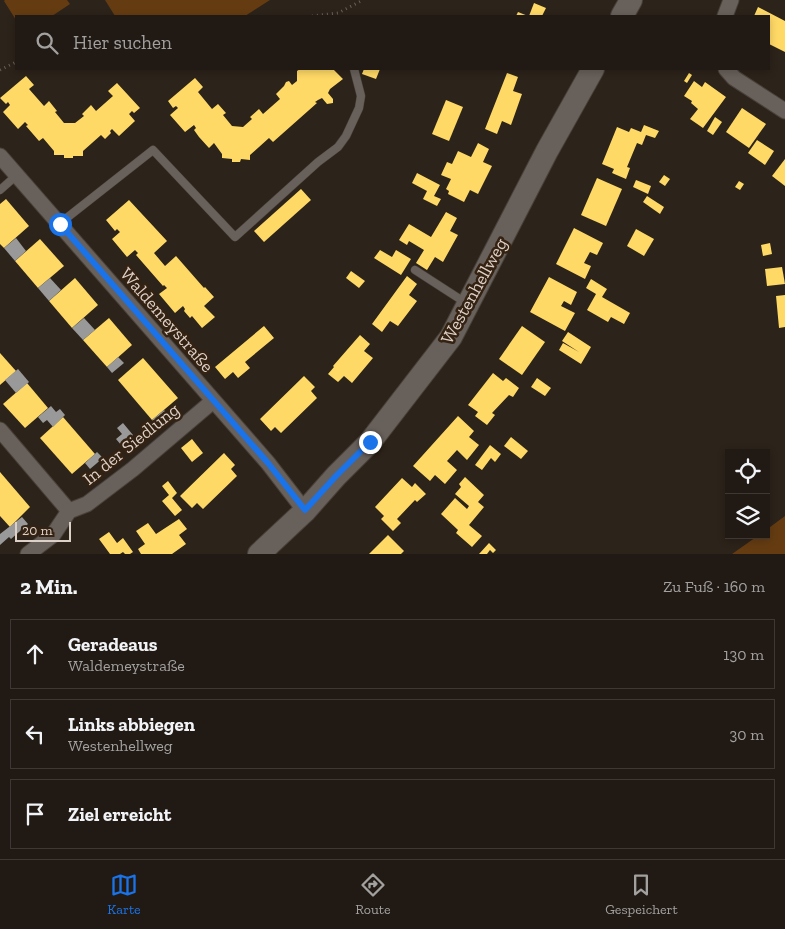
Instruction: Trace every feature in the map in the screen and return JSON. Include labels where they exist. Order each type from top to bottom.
[{"type":"main road","points":[[623,15],[631,0]]},
{"type":"main road","name":"Westenhellweg","points":[[259,554],[305,510],[370,442],[451,337],[547,152],[592,70]]},
{"type":"street","points":[[725,15],[731,0]]},
{"type":"street","points":[[727,70],[734,78],[785,111]]},
{"type":"street","name":"Waldemeystraße","points":[[0,156],[268,463],[305,510]]},
{"type":"street","name":"In der Siedlung","points":[[69,511],[87,504],[133,469],[213,401]]},
{"type":"street","points":[[0,430],[69,511],[53,535],[28,554]]},
{"type":"lane","points":[[60,224],[153,150],[235,237],[318,162],[338,147],[346,136],[355,120],[361,96],[354,70]]},
{"type":"lane","points":[[0,190],[17,175]]},
{"type":"lane","points":[[414,270],[468,304]]},
{"type":"path","points":[[321,15],[338,13],[363,0]]},
{"type":"path","points":[[0,70],[15,62]]},
{"type":"shaded area","points":[[67,0],[70,4],[54,15],[15,15],[15,18],[4,1]]},
{"type":"shaded area","points":[[105,0],[270,0],[247,15],[114,15]]},
{"type":"shaded area","points":[[785,516],[785,554],[732,554],[753,539],[770,539],[770,527]]},
{"type":"building: Wohnen","points":[[534,3],[546,8],[542,15],[529,15]]},
{"type":"building: Wohnen","points":[[758,7],[785,21],[785,52],[770,44],[770,15],[754,15]]},
{"type":"building: Wohnen","points":[[334,70],[343,79],[330,89],[328,93],[333,99],[333,103],[327,104],[322,98],[315,102],[317,103],[273,142],[269,138],[250,155],[250,160],[241,159],[240,162],[232,162],[232,159],[222,158],[222,154],[214,143],[209,148],[199,137],[194,130],[196,128],[194,125],[185,132],[170,115],[178,108],[176,106],[173,108],[168,101],[195,78],[203,87],[198,92],[212,109],[218,104],[226,113],[223,115],[232,126],[243,127],[259,109],[263,114],[280,99],[276,94],[286,82],[289,81],[292,85],[297,81],[297,71]]},
{"type":"building: Wohnen","points":[[364,70],[380,70],[376,79],[362,74]]},
{"type":"building: Wohnen","points":[[507,73],[518,77],[513,91],[522,94],[511,125],[502,121],[497,134],[485,129]]},
{"type":"building: Wohnen","points":[[689,73],[692,75],[687,83],[684,81]]},
{"type":"building: Wohnen","points":[[26,76],[34,85],[29,89],[44,106],[49,101],[64,123],[75,123],[84,116],[82,114],[91,105],[96,111],[113,96],[108,91],[117,83],[140,108],[134,113],[132,111],[129,114],[135,121],[119,136],[112,129],[105,139],[101,135],[83,151],[83,156],[64,158],[64,155],[54,155],[54,151],[43,138],[39,141],[26,126],[28,125],[25,122],[18,129],[3,112],[10,105],[0,98]]},
{"type":"building: Wohnen","points":[[694,81],[702,87],[705,82],[726,97],[703,128],[690,119],[698,109],[691,103],[692,101],[684,96]]},
{"type":"building: Wohnen","points":[[446,100],[463,107],[449,141],[432,134]]},
{"type":"building: Wohnen","points":[[742,108],[766,124],[749,148],[726,132]]},
{"type":"building: Wohnen","points":[[715,117],[722,122],[713,135],[707,131]]},
{"type":"building: Wohnen","points":[[644,125],[659,131],[655,138],[646,135],[642,145],[637,143],[627,167],[630,168],[626,179],[612,173],[614,169],[602,164],[617,127],[629,132],[631,128],[641,132]]},
{"type":"building: Wohnen","points":[[757,140],[774,151],[765,165],[748,153]]},
{"type":"building: Wohnen","points":[[478,143],[489,149],[483,162],[492,166],[478,194],[470,190],[464,202],[448,194],[449,191],[446,189],[451,179],[441,175],[447,162],[452,164],[458,151],[471,157]]},
{"type":"building: Wohnen","points":[[785,159],[785,186],[772,176]]},
{"type":"building: Wohnen","points":[[417,173],[440,185],[434,196],[441,199],[437,206],[423,199],[427,191],[412,183]]},
{"type":"building: Wohnen","points":[[664,175],[670,179],[665,186],[659,182]]},
{"type":"building: Wohnen","points":[[597,178],[622,189],[606,226],[581,215]]},
{"type":"building: Wohnen","points":[[636,180],[651,186],[648,194],[633,187]]},
{"type":"building: Wohnen","points":[[739,181],[744,184],[740,190],[735,187]]},
{"type":"building: Wohnen","points":[[301,189],[311,200],[264,242],[254,231]]},
{"type":"building: Wohnen","points":[[647,196],[664,207],[660,214],[643,202]]},
{"type":"building: Wohnen","points":[[6,199],[29,226],[4,248],[0,244],[0,204]]},
{"type":"building: Wohnen","points":[[129,200],[167,241],[154,253],[165,266],[176,256],[214,297],[204,306],[215,317],[202,328],[192,316],[190,318],[184,311],[183,306],[175,313],[159,294],[167,288],[163,286],[136,255],[138,253],[135,250],[127,257],[112,239],[120,232],[117,229],[115,231],[106,220]]},
{"type":"building: Wohnen","points":[[446,212],[457,218],[450,231],[458,235],[443,262],[435,257],[427,270],[416,263],[424,250],[409,241],[407,245],[399,240],[409,224],[431,237]]},
{"type":"building: Wohnen","points":[[574,228],[603,243],[597,255],[590,252],[584,263],[591,266],[585,279],[556,264]]},
{"type":"building: Wohnen","points":[[636,229],[654,239],[644,256],[627,246]]},
{"type":"building: Wohnen","points":[[40,239],[64,266],[38,288],[15,261]]},
{"type":"building: Wohnen","points":[[770,243],[772,254],[763,256],[761,245]]},
{"type":"building: Wohnen","points":[[380,250],[392,257],[396,250],[411,259],[401,275],[374,258]]},
{"type":"building: Wohnen","points":[[782,267],[785,284],[767,286],[765,269]]},
{"type":"building: Wohnen","points":[[351,271],[365,281],[359,288],[346,278]]},
{"type":"building: Wohnen","points":[[407,276],[417,284],[409,295],[417,301],[398,326],[390,321],[382,332],[372,324]]},
{"type":"building: Wohnen","points":[[549,277],[577,292],[571,305],[564,301],[561,306],[575,313],[565,331],[530,312]]},
{"type":"building: Wohnen","points":[[75,278],[98,305],[72,328],[49,301]]},
{"type":"building: Wohnen","points":[[591,279],[607,289],[602,297],[630,313],[624,324],[611,317],[608,322],[587,310],[596,294],[586,288]]},
{"type":"building: Wohnen","points":[[785,295],[785,327],[779,328],[776,296]]},
{"type":"building: Wohnen","points":[[109,318],[132,345],[107,367],[83,340]]},
{"type":"building: Wohnen","points":[[264,326],[274,338],[245,362],[250,368],[238,378],[233,372],[225,379],[215,367]]},
{"type":"building: Wohnen","points":[[522,326],[545,342],[522,375],[499,359]]},
{"type":"building: Wohnen","points":[[568,332],[591,347],[581,364],[559,350],[563,343],[579,352],[562,341]]},
{"type":"building: Wohnen","points":[[360,335],[370,344],[364,351],[373,358],[352,383],[344,376],[338,382],[328,374]]},
{"type":"building: Wohnen","points":[[0,353],[16,371],[0,385]]},
{"type":"building: Wohnen","points":[[143,358],[178,398],[152,420],[118,380]]},
{"type":"building: Wohnen","points":[[493,373],[503,381],[506,378],[519,388],[513,397],[509,395],[492,413],[495,415],[487,425],[475,416],[478,412],[468,405]]},
{"type":"building: Wohnen","points":[[304,376],[315,387],[311,391],[317,398],[281,433],[275,427],[271,431],[260,419]]},
{"type":"building: Wohnen","points":[[537,378],[551,388],[545,396],[531,387]]},
{"type":"building: Wohnen","points":[[27,383],[48,408],[25,428],[3,404]]},
{"type":"building: Wohnen","points":[[458,416],[474,431],[469,437],[479,445],[467,460],[457,450],[447,461],[457,470],[445,484],[435,475],[430,481],[413,466]]},
{"type":"building: Wohnen","points":[[63,417],[95,454],[72,474],[40,438]]},
{"type":"building: Wohnen","points":[[511,437],[528,451],[521,459],[504,446]]},
{"type":"building: Wohnen","points":[[192,439],[203,453],[192,462],[181,448]]},
{"type":"building: Wohnen","points":[[490,445],[501,454],[495,462],[491,458],[482,470],[475,465]]},
{"type":"building: Wohnen","points":[[224,453],[235,465],[231,469],[237,476],[203,509],[197,503],[192,508],[180,496]]},
{"type":"building: Wohnen","points":[[0,472],[30,507],[10,527],[0,516]]},
{"type":"building: Wohnen","points":[[465,477],[484,495],[478,502],[484,507],[469,525],[482,536],[472,547],[456,533],[458,530],[441,514],[455,498],[467,509],[469,506],[455,494],[461,487],[459,484]]},
{"type":"building: Wohnen","points":[[402,478],[412,487],[415,483],[426,494],[417,502],[415,500],[397,519],[401,523],[393,531],[381,519],[384,516],[375,507]]},
{"type":"building: Wohnen","points":[[168,481],[177,493],[172,498],[182,510],[175,516],[162,501],[169,495],[162,486]]},
{"type":"building: Wohnen","points":[[179,519],[187,529],[179,535],[186,544],[172,554],[141,554],[138,549],[145,544],[136,531],[148,523],[156,534]]},
{"type":"building: Wohnen","points":[[109,532],[117,543],[123,538],[133,552],[130,554],[123,552],[120,554],[110,554],[99,539]]},
{"type":"building: Wohnen","points":[[388,535],[404,551],[401,554],[369,554]]},
{"type":"building: Wohnen","points":[[489,543],[496,550],[493,553],[490,550],[487,554],[479,554]]},
{"type":"building: Industrie","points":[[16,238],[26,251],[15,261],[4,248]]},
{"type":"building: Industrie","points":[[50,278],[61,290],[49,301],[38,288]]},
{"type":"building: Industrie","points":[[84,318],[95,330],[83,340],[72,328]]},
{"type":"building: Industrie","points":[[118,357],[124,363],[112,373],[107,367]]},
{"type":"building: Industrie","points":[[18,369],[29,382],[16,393],[5,380]]},
{"type":"building: Industrie","points":[[51,406],[56,412],[60,409],[65,415],[53,427],[47,420],[43,423],[38,417]]},
{"type":"building: Industrie","points":[[164,410],[169,416],[157,426],[152,420]]},
{"type":"building: Industrie","points":[[123,423],[133,435],[127,440],[133,447],[127,452],[116,439],[122,434],[117,428]]},
{"type":"building: Industrie","points":[[97,452],[103,458],[90,469],[85,463]]},
{"type":"building: Industrie","points":[[22,517],[28,524],[11,539],[9,537],[0,545],[0,534]]},
{"type":"route","points":[[60,224],[268,463],[305,510],[370,442]]}]
